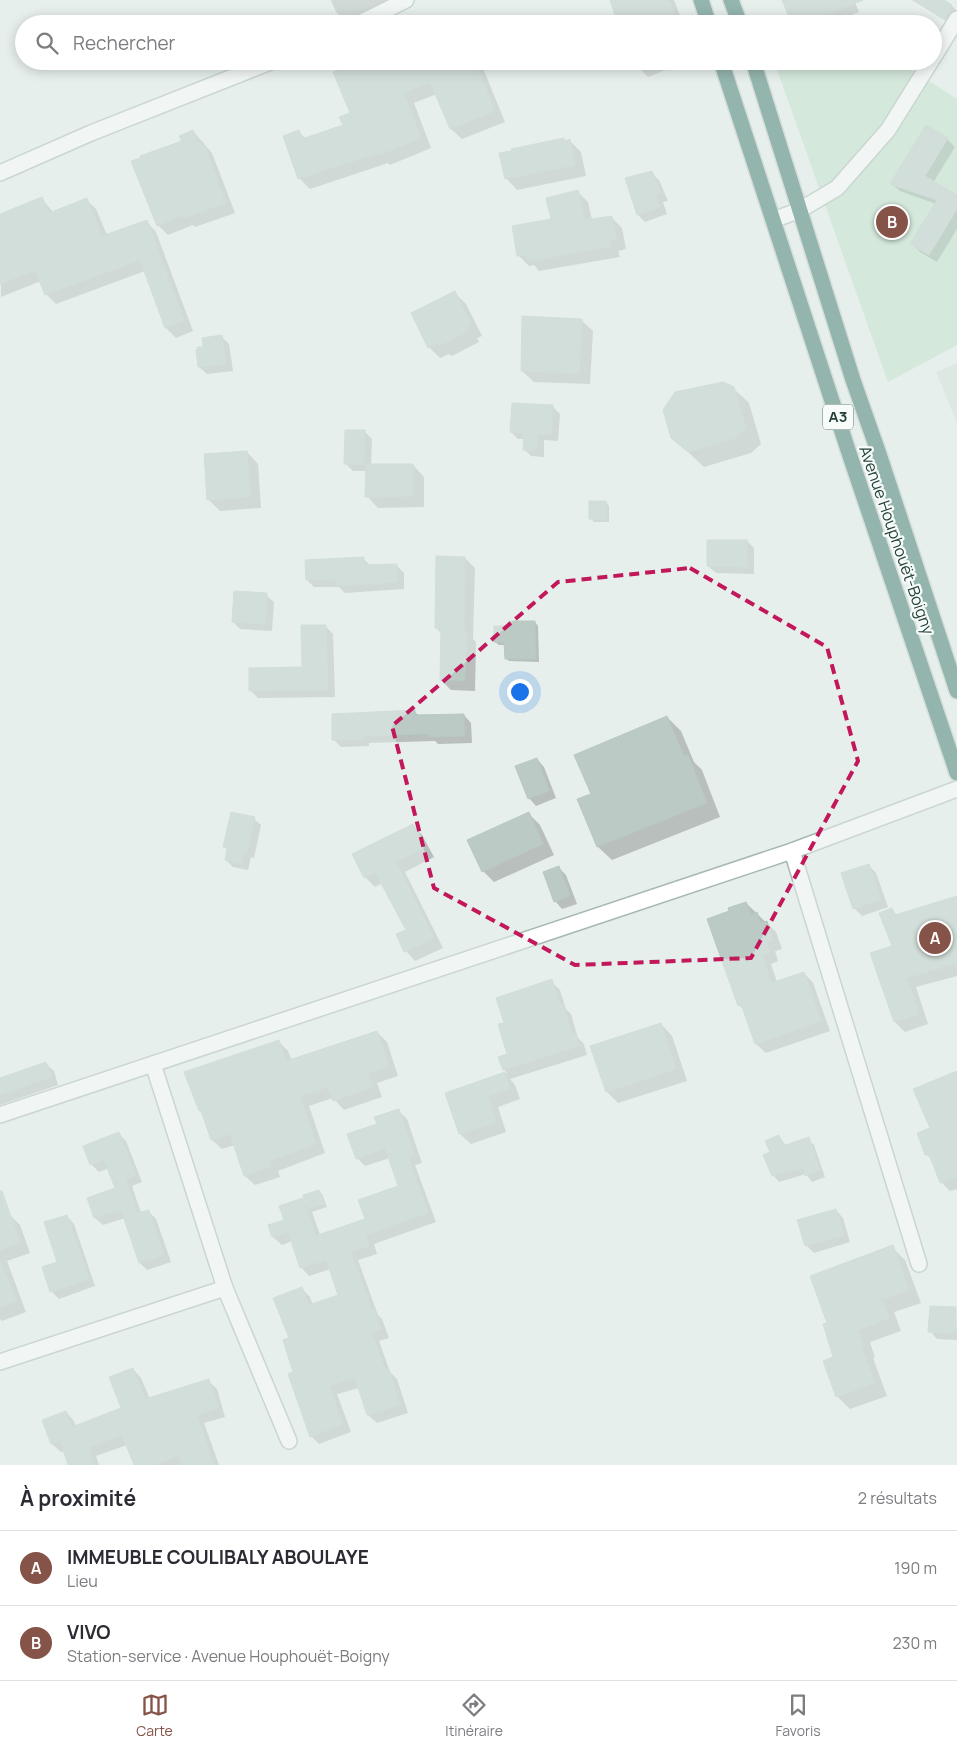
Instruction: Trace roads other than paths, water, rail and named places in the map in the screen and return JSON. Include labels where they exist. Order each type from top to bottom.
[{"type":"highway","points":[[701,0],[706,15]]},
{"type":"highway","points":[[731,0],[737,15]]},
{"type":"highway","name":"Avenue Houphouët-Boigny","points":[[724,70],[957,773]]},
{"type":"highway","name":"Avenue Houphouët-Boigny","points":[[756,70],[853,380],[957,690]]},
{"type":"street","points":[[376,15],[406,0]]},
{"type":"street","points":[[942,43],[957,19]]},
{"type":"street","points":[[0,173],[91,133],[251,70]]},
{"type":"street","points":[[773,220],[800,210],[837,188],[888,130],[925,70]]},
{"type":"street","points":[[0,1115],[792,851],[957,789]]},
{"type":"street","points":[[792,851],[920,1264]]},
{"type":"street","points":[[153,1064],[225,1288],[289,1441]]},
{"type":"street","points":[[0,1362],[225,1288]]},
{"type":"place","name":"VIVO","points":[[892,222]]},
{"type":"place","name":"IMMEUBLE COULIBALY ABOULAYE","points":[[935,938]]}]
